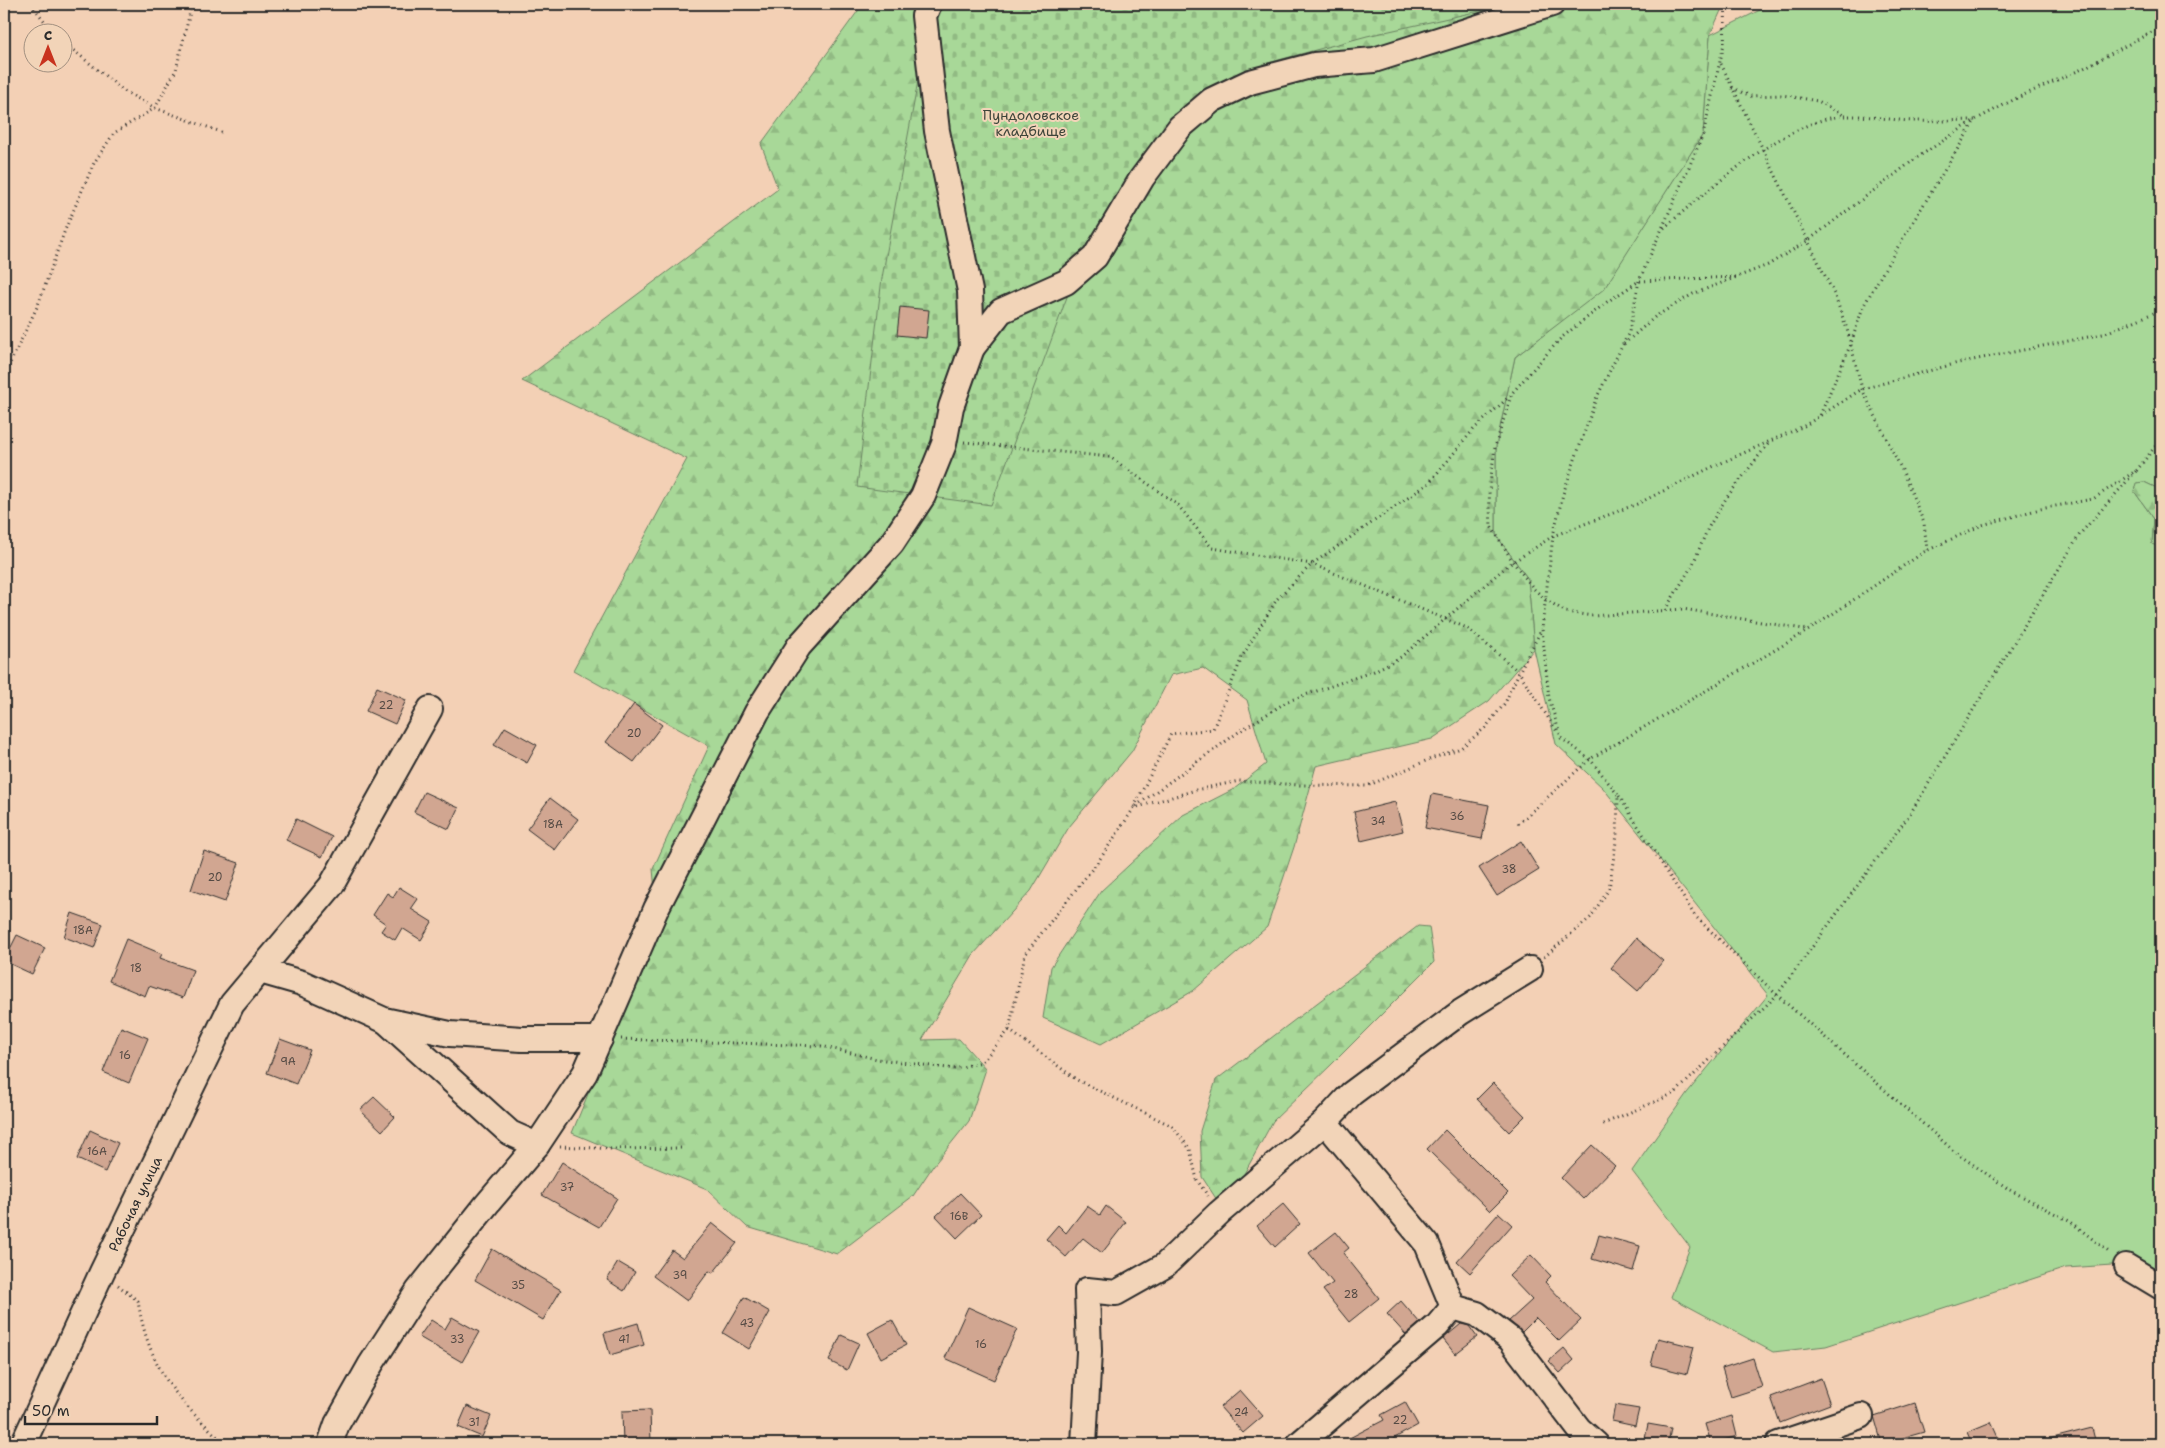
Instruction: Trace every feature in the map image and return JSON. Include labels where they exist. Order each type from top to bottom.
[{"type":"street","points":[[928,4],[924,16],[937,131],[970,291],[972,348]]},
{"type":"street","points":[[330,1444],[338,1424],[371,1364],[418,1291],[537,1145],[585,1074],[656,910],[757,712],[799,646],[892,543],[923,496],[944,444],[952,407],[972,348],[1001,311],[1066,282],[1095,257],[1142,178],[1180,127],[1212,100],[1250,82],[1314,65],[1374,60],[1552,4]]},
{"type":"street","name":"Рабочая улица","points":[[23,1444],[102,1272],[232,1004],[331,886],[430,709]]},
{"type":"street","points":[[1084,1444],[1090,1352],[1087,1290],[1116,1293],[1164,1266],[1219,1213],[1325,1122],[1351,1094],[1461,1012],[1530,969]]},
{"type":"street","points":[[260,971],[302,983],[384,1020],[450,1034],[522,1038],[600,1038]]},
{"type":"street","points":[[384,1020],[510,1133],[537,1145]]},
{"type":"street","points":[[1325,1122],[1427,1244],[1453,1307]]},
{"type":"street","points":[[2126,1266],[2161,1287]]},
{"type":"street","points":[[1299,1444],[1437,1326],[1453,1307]]},
{"type":"street","points":[[1453,1307],[1477,1314],[1510,1339],[1579,1429],[1596,1444]]},
{"type":"street","points":[[1778,1444],[1861,1416]]},
{"type":"path","points":[[31,4],[45,22]]},
{"type":"path","points":[[4,376],[38,305],[65,230],[94,163],[114,133],[155,108],[176,70],[192,4]]},
{"type":"path","points":[[1561,738],[1549,698],[1542,629],[1553,536],[1563,494],[1596,399],[1629,332],[1639,281],[1703,135],[1724,44],[1726,4]]},
{"type":"path","points":[[1624,344],[1656,316],[1693,294],[1768,265],[1809,240],[1914,159],[1976,120],[2017,98],[2082,69],[2161,27]]},
{"type":"path","points":[[72,49],[124,91],[155,108],[224,133]]},
{"type":"path","points":[[1720,64],[1809,240],[1834,294],[1847,329],[1862,389],[1902,470],[1924,523],[1928,550]]},
{"type":"path","points":[[1731,88],[1751,96],[1782,95],[1818,101],[1845,116]]},
{"type":"path","points":[[1662,230],[1710,188],[1763,151],[1790,134],[1820,121],[1845,116],[1919,122],[1976,120]]},
{"type":"path","points":[[1819,416],[1850,346],[1864,307],[1884,270],[1976,120]]},
{"type":"path","points":[[600,1038],[821,1046],[877,1059],[955,1069],[982,1062],[1009,1030],[1025,954],[1100,858],[1134,808],[1172,734],[1213,729],[1243,655],[1277,599],[1312,564],[1428,484],[1474,429],[1512,393],[1561,338],[1607,302],[1639,281],[1736,277]]},
{"type":"path","points":[[1134,808],[1240,731],[1288,701],[1374,671],[1401,657],[1513,562],[1553,536],[1636,504],[1804,426],[1862,389],[1958,362],[2103,334],[2161,310]]},
{"type":"path","points":[[1512,393],[1495,447],[1490,491],[1491,526],[1513,562],[1534,589],[1545,599],[1566,612],[1593,616],[1683,610],[1808,630]]},
{"type":"path","points":[[1603,1124],[1675,1093],[1777,995],[1910,814],[2080,534],[2137,470],[2161,439]]},
{"type":"path","points":[[944,444],[960,442],[1110,457],[1178,505],[1212,548],[1312,564],[1467,628],[1519,672],[1561,738],[1590,759],[1618,795],[1695,916],[1777,995],[1955,1152],[2010,1190],[2071,1222],[2126,1266]]},
{"type":"path","points":[[1664,610],[1693,564],[1708,528],[1727,497],[1770,442]]},
{"type":"path","points":[[1518,824],[1590,759],[1808,630],[1928,550],[1982,525],[2040,508],[2092,499],[2137,470]]},
{"type":"path","points":[[1134,808],[1196,790],[1239,781],[1300,785],[1367,786],[1461,748],[1486,727],[1505,703],[1542,629]]},
{"type":"path","points":[[1530,969],[1590,918],[1610,889],[1617,835],[1618,795]]},
{"type":"path","points":[[1009,1030],[1078,1080],[1172,1126],[1190,1149],[1197,1180],[1219,1213]]},
{"type":"path","points":[[537,1145],[612,1149],[682,1148]]},
{"type":"path","points":[[102,1272],[138,1301],[140,1315],[153,1360],[169,1384],[224,1444]]},
{"type":"green space","points":[[863,4],[1724,4],[1710,35],[1703,134],[1604,289],[1515,357],[1496,446],[1496,535],[1528,579],[1534,649],[1489,701],[1432,739],[1316,766],[1294,847],[1267,927],[1193,991],[1101,1044],[1043,1018],[1051,967],[1101,891],[1183,815],[1234,789],[1266,764],[1247,700],[1203,668],[1171,675],[1132,751],[1069,827],[1031,891],[973,955],[922,1040],[959,1039],[986,1069],[969,1121],[933,1166],[913,1196],[837,1254],[747,1227],[707,1189],[572,1133],[658,923],[653,869],[709,746],[573,670],[687,459],[522,381],[778,189],[761,144]]},
{"type":"green space","name":"Пундоловское кладбище","points":[[932,4],[1511,4],[1367,36],[1264,64],[1180,118],[1079,264],[991,505],[857,487],[882,278]]},
{"type":"green space","points":[[1772,4],[2161,4],[2161,490],[2144,482],[2137,483],[2134,491],[2154,519],[2152,544],[2161,547],[2161,1272],[2143,1263],[2066,1268],[1826,1346],[1773,1352],[1671,1297],[1690,1247],[1632,1171],[1687,1093],[1768,995],[1603,788],[1556,744],[1534,649],[1528,579],[1496,535],[1496,446],[1515,357],[1604,288],[1703,134],[1710,35]]},
{"type":"green space","points":[[2144,482],[2161,490],[2161,548],[2152,544],[2154,519],[2134,491],[2136,483]]},
{"type":"green space","points":[[1418,926],[1429,927],[1434,962],[1273,1121],[1239,1183],[1217,1200],[1202,1177],[1200,1131],[1216,1080]]},
{"type":"building","points":[[900,307],[929,310],[926,338],[897,335]]},
{"type":"building","points":[[377,687],[406,700],[395,724],[366,711]]},
{"type":"building","points":[[634,704],[662,725],[634,762],[606,742]]},
{"type":"building","points":[[505,727],[537,745],[527,763],[494,745]]},
{"type":"building","points":[[424,792],[459,808],[449,829],[414,812]]},
{"type":"building","points":[[1432,794],[1489,805],[1482,839],[1425,828]]},
{"type":"building","points":[[550,798],[578,819],[555,850],[527,829]]},
{"type":"building","points":[[1395,802],[1403,831],[1361,841],[1354,812]]},
{"type":"building","points":[[296,819],[332,837],[322,857],[286,840]]},
{"type":"building","points":[[1521,841],[1539,870],[1497,896],[1479,868]]},
{"type":"building","points":[[204,851],[239,863],[225,902],[191,890]]},
{"type":"building","points":[[399,887],[418,899],[411,909],[432,922],[421,940],[402,928],[395,940],[381,931],[386,924],[373,915],[387,893],[393,897]]},
{"type":"building","points":[[72,913],[103,924],[94,948],[64,937]]},
{"type":"building","points":[[17,935],[45,948],[32,974],[4,961]]},
{"type":"building","points":[[1636,938],[1663,961],[1638,991],[1611,968]]},
{"type":"building","points":[[126,939],[162,954],[160,958],[193,970],[183,998],[149,986],[145,996],[109,981]]},
{"type":"building","points":[[121,1027],[148,1038],[129,1083],[103,1072]]},
{"type":"building","points":[[280,1039],[310,1050],[296,1084],[267,1073]]},
{"type":"building","points":[[1493,1083],[1525,1116],[1509,1132],[1477,1099]]},
{"type":"building","points":[[374,1097],[395,1117],[382,1131],[360,1110]]},
{"type":"building","points":[[90,1130],[118,1143],[105,1172],[77,1159]]},
{"type":"building","points":[[1445,1130],[1508,1193],[1490,1211],[1427,1149]]},
{"type":"building","points":[[1592,1145],[1615,1166],[1583,1199],[1561,1178]]},
{"type":"building","points":[[562,1162],[617,1198],[599,1227],[542,1195]]},
{"type":"building","points":[[960,1193],[981,1215],[957,1238],[936,1216]]},
{"type":"building","points":[[1283,1204],[1300,1224],[1275,1247],[1257,1226]]},
{"type":"building","points":[[1087,1206],[1100,1215],[1106,1206],[1126,1222],[1102,1253],[1083,1238],[1066,1257],[1046,1239],[1058,1225],[1066,1233]]},
{"type":"building","points":[[1499,1213],[1512,1225],[1470,1273],[1457,1261]]},
{"type":"building","points":[[712,1223],[737,1243],[713,1273],[709,1271],[687,1301],[653,1276],[672,1250],[683,1258]]},
{"type":"building","points":[[1336,1232],[1349,1248],[1343,1253],[1379,1298],[1349,1322],[1323,1290],[1333,1283],[1309,1253]]},
{"type":"building","points":[[1599,1235],[1640,1246],[1633,1271],[1592,1259]]},
{"type":"building","points":[[492,1249],[561,1290],[543,1320],[475,1280]]},
{"type":"building","points":[[1531,1255],[1551,1276],[1545,1282],[1581,1320],[1559,1341],[1536,1318],[1522,1332],[1509,1321],[1532,1300],[1509,1276]]},
{"type":"building","points":[[618,1262],[635,1272],[624,1291],[607,1280]]},
{"type":"building","points":[[744,1297],[770,1312],[749,1349],[723,1333]]},
{"type":"building","points":[[1401,1301],[1420,1323],[1406,1335],[1387,1314]]},
{"type":"building","points":[[968,1307],[1017,1329],[994,1380],[945,1358]]},
{"type":"building","points":[[452,1317],[479,1332],[462,1362],[419,1337],[431,1320],[445,1329]]},
{"type":"building","points":[[892,1320],[906,1345],[881,1358],[868,1333]]},
{"type":"building","points":[[638,1323],[644,1345],[610,1355],[604,1333]]},
{"type":"building","points":[[1461,1324],[1469,1326],[1477,1337],[1455,1354],[1443,1339]]},
{"type":"building","points":[[841,1335],[859,1343],[847,1370],[829,1361]]},
{"type":"building","points":[[1658,1338],[1694,1347],[1687,1374],[1651,1365]]},
{"type":"building","points":[[1564,1348],[1574,1360],[1560,1373],[1549,1361]]},
{"type":"building","points":[[1753,1358],[1762,1387],[1731,1397],[1722,1368]]},
{"type":"building","points":[[1821,1378],[1830,1404],[1780,1423],[1771,1397]]},
{"type":"building","points":[[1240,1390],[1263,1416],[1243,1433],[1220,1407]]},
{"type":"building","points":[[1405,1402],[1418,1425],[1384,1444],[1338,1444],[1384,1420],[1381,1415]]},
{"type":"building","points":[[1915,1403],[1924,1432],[1882,1444],[1874,1416]]},
{"type":"building","points":[[1615,1405],[1639,1409],[1635,1426],[1612,1421]]},
{"type":"building","points":[[467,1406],[491,1416],[482,1437],[458,1427]]},
{"type":"building","points":[[650,1410],[651,1444],[623,1444],[622,1411]]},
{"type":"building","points":[[1732,1416],[1737,1436],[1711,1444],[1705,1424]]},
{"type":"building","points":[[1991,1422],[2001,1444],[1972,1444],[1967,1432]]},
{"type":"building","points":[[1648,1424],[1671,1428],[1668,1444],[1644,1444]]},
{"type":"building","points":[[2092,1428],[2096,1444],[2049,1444],[2049,1439]]}]
